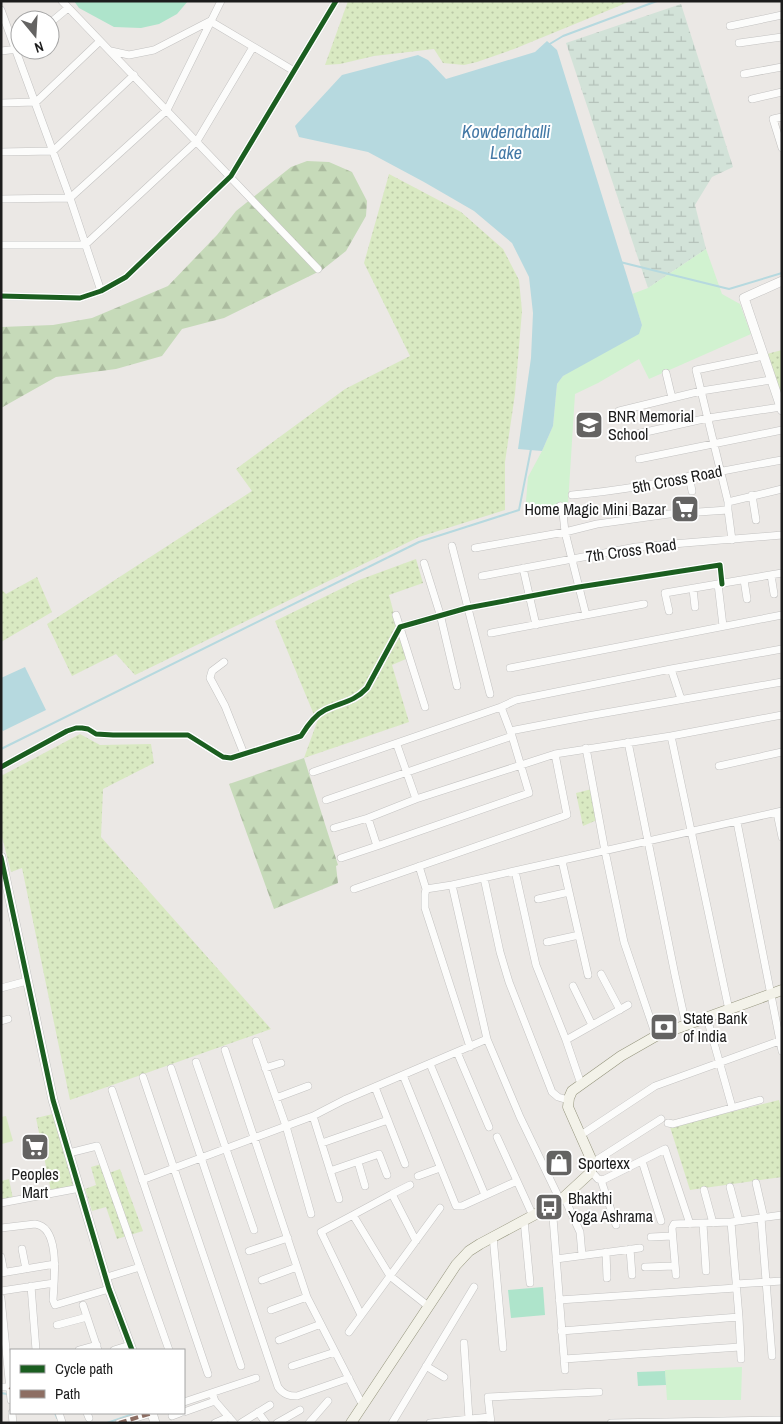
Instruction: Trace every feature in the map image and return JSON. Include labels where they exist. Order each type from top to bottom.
[{"type":"main road","points":[[351,1423],[428,1306],[464,1256],[493,1236],[559,1201],[584,1181],[591,1167],[581,1135],[569,1111],[568,1100],[572,1091],[621,1056],[656,1036],[782,990]]},
{"type":"street","points":[[62,1],[318,269]]},
{"type":"street","points":[[1,199],[70,198],[166,110],[221,1]]},
{"type":"street","points":[[1,296],[80,298],[101,292],[126,277],[231,176],[336,1]]},
{"type":"street","points":[[60,15],[68,8]]},
{"type":"street","points":[[1,10],[10,31]]},
{"type":"street","points":[[730,26],[782,15]]},
{"type":"street","points":[[210,22],[294,72]]},
{"type":"street","points":[[110,51],[129,55],[154,50],[210,22]]},
{"type":"street","points":[[739,43],[782,37]]},
{"type":"street","points":[[1,103],[36,102],[100,41]]},
{"type":"street","points":[[1,245],[86,245],[197,141],[253,47]]},
{"type":"street","points":[[22,60],[101,292]]},
{"type":"street","points":[[744,74],[782,67]]},
{"type":"street","points":[[1,152],[53,151],[134,76]]},
{"type":"street","points":[[752,99],[782,92]]},
{"type":"street","points":[[782,117],[772,119],[782,148]]},
{"type":"street","points":[[628,436],[708,418],[781,409],[744,298],[782,281]]},
{"type":"street","points":[[732,540],[728,502],[696,370],[764,356]]},
{"type":"street","points":[[666,373],[672,398]]},
{"type":"street","points":[[619,411],[701,391],[771,380]]},
{"type":"street","points":[[639,459],[782,430]]},
{"type":"street","name":"5th Cross Road","points":[[572,495],[644,486],[782,460]]},
{"type":"street","points":[[689,476],[692,491]]},
{"type":"street","points":[[728,502],[782,489]]},
{"type":"street","points":[[752,496],[756,520]]},
{"type":"street","points":[[560,506],[586,615]]},
{"type":"street","points":[[475,548],[565,532],[597,524],[668,514],[728,510]]},
{"type":"street","name":"7th Cross Road","points":[[482,576],[636,547],[782,535]]},
{"type":"street","points":[[452,546],[490,694]]},
{"type":"street","points":[[424,563],[440,614],[457,686]]},
{"type":"street","points":[[1,767],[76,728],[88,729],[96,734],[188,736],[223,757],[231,758],[301,736],[307,725],[323,711],[359,696],[367,688],[400,627],[440,614],[467,608],[579,587],[720,565],[723,626]]},
{"type":"street","points":[[523,568],[536,625]]},
{"type":"street","points":[[669,612],[665,593],[782,573]]},
{"type":"street","points":[[772,575],[774,594]]},
{"type":"street","points":[[744,580],[747,600]]},
{"type":"street","points":[[693,589],[695,607]]},
{"type":"street","points":[[491,633],[644,604]]},
{"type":"street","points":[[396,615],[425,707]]},
{"type":"street","points":[[510,668],[782,615]]},
{"type":"street","points":[[312,772],[398,745],[501,708],[516,700],[782,649]]},
{"type":"street","points":[[224,662],[212,671],[210,678],[221,698],[244,754]]},
{"type":"street","points":[[671,669],[681,699]]},
{"type":"street","points":[[326,800],[511,733],[681,699],[782,682]]},
{"type":"street","points":[[342,858],[529,793],[511,733],[501,708]]},
{"type":"street","points":[[334,828],[368,818],[416,799],[520,764],[555,754],[671,736],[782,715]]},
{"type":"street","points":[[671,736],[729,1010]]},
{"type":"street","points":[[628,742],[686,1025]]},
{"type":"street","points":[[398,745],[416,799]]},
{"type":"street","points":[[586,748],[605,851],[626,947],[656,1036]]},
{"type":"street","points":[[719,766],[782,752]]},
{"type":"street","points":[[354,889],[567,815],[555,754]]},
{"type":"street","points":[[426,890],[779,812],[782,838]]},
{"type":"street","points":[[368,818],[378,846]]},
{"type":"street","points":[[737,822],[782,1051]]},
{"type":"street","points":[[1,857],[53,1100],[109,1289],[131,1348]]},
{"type":"street","points":[[562,861],[588,975]]},
{"type":"street","points":[[419,866],[426,890],[424,894],[425,908],[470,1047]]},
{"type":"street","points":[[516,871],[533,956],[581,1084]]},
{"type":"street","points":[[484,878],[500,952],[509,982],[552,1092],[558,1097],[568,1100]]},
{"type":"street","points":[[452,885],[487,1039],[520,1117],[559,1201],[580,1232],[582,1255]]},
{"type":"street","points":[[538,899],[569,892]]},
{"type":"street","points":[[547,942],[579,935]]},
{"type":"street","points":[[601,974],[620,1010]]},
{"type":"street","points":[[1,988],[27,981]]},
{"type":"street","points":[[573,986],[592,1025]]},
{"type":"street","points":[[566,1040],[628,1005]]},
{"type":"street","points":[[707,1018],[732,1107]]},
{"type":"street","points":[[142,1180],[313,1116],[487,1039]]},
{"type":"street","points":[[581,1135],[650,1089],[780,1040]]},
{"type":"street","points":[[256,1041],[286,1126],[311,1214]]},
{"type":"street","points":[[225,1050],[307,1297],[363,1406]]},
{"type":"street","points":[[458,1052],[489,1127]]},
{"type":"street","points":[[196,1062],[254,1230]]},
{"type":"street","points":[[265,1068],[280,1064]]},
{"type":"street","points":[[430,1064],[485,1195]]},
{"type":"street","points":[[171,1068],[278,1387],[284,1393],[297,1396],[349,1378]]},
{"type":"street","points":[[403,1075],[456,1206],[462,1206],[517,1181]]},
{"type":"street","points":[[143,1076],[241,1366]]},
{"type":"street","points":[[276,1098],[308,1086]]},
{"type":"street","points":[[375,1087],[405,1164]]},
{"type":"street","points":[[112,1090],[208,1374]]},
{"type":"street","points":[[616,1224],[601,1180],[591,1167],[665,1121],[673,1124],[760,1100]]},
{"type":"street","points":[[313,1116],[339,1199]]},
{"type":"street","points":[[322,1143],[388,1120]]},
{"type":"street","points":[[497,1137],[517,1181],[528,1218],[530,1283]]},
{"type":"street","points":[[69,1153],[97,1146],[168,1349]]},
{"type":"street","points":[[601,1180],[665,1149],[690,1224]]},
{"type":"street","points":[[330,1171],[379,1154],[387,1175]]},
{"type":"street","points":[[642,1161],[661,1221]]},
{"type":"street","points":[[358,1162],[366,1186]]},
{"type":"street","points":[[418,1176],[440,1168]]},
{"type":"street","points":[[756,1182],[762,1218],[772,1356]]},
{"type":"street","points":[[361,1315],[321,1232],[410,1185]]},
{"type":"street","points":[[730,1187],[735,1221],[740,1359]]},
{"type":"street","points":[[1,1203],[80,1188]]},
{"type":"street","points":[[704,1190],[713,1223]]},
{"type":"street","points":[[392,1194],[416,1241]]},
{"type":"street","points":[[559,1201],[556,1259],[565,1370]]},
{"type":"street","points":[[349,1332],[440,1208]]},
{"type":"street","points":[[353,1215],[390,1276],[428,1306]]},
{"type":"street","points":[[676,1275],[672,1236],[674,1224],[703,1224],[782,1215]]},
{"type":"street","points":[[1,1228],[35,1224],[44,1227],[49,1234],[55,1264],[53,1300],[55,1305],[109,1289]]},
{"type":"street","points":[[703,1224],[706,1271]]},
{"type":"street","points":[[493,1236],[503,1348]]},
{"type":"street","points":[[651,1237],[672,1236]]},
{"type":"street","points":[[249,1251],[288,1238]]},
{"type":"street","points":[[22,1248],[26,1269]]},
{"type":"street","points":[[556,1259],[640,1248]]},
{"type":"street","points":[[630,1249],[632,1275]]},
{"type":"street","points":[[606,1252],[607,1278]]},
{"type":"street","points":[[1,1256],[2,1273],[55,1264]]},
{"type":"street","points":[[645,1267],[675,1266]]},
{"type":"street","points":[[107,1278],[140,1267]]},
{"type":"street","points":[[262,1280],[297,1267]]},
{"type":"street","points":[[559,1300],[782,1281]]},
{"type":"street","points":[[1,1291],[54,1283]]},
{"type":"street","points":[[31,1286],[36,1349]]},
{"type":"street","points":[[392,1423],[474,1288]]},
{"type":"street","points":[[271,1310],[307,1297]]},
{"type":"street","points":[[1,1298],[10,1388],[1,1388]]},
{"type":"street","points":[[82,1305],[97,1348]]},
{"type":"street","points":[[57,1325],[87,1316]]},
{"type":"street","points":[[562,1330],[739,1318]]},
{"type":"street","points":[[279,1340],[321,1324]]},
{"type":"street","points":[[464,1344],[469,1419]]},
{"type":"street","points":[[564,1359],[740,1347]]},
{"type":"street","points":[[292,1366],[335,1352]]},
{"type":"street","points":[[426,1366],[444,1377]]},
{"type":"street","points":[[185,1402],[256,1378]]},
{"type":"street","points":[[430,1423],[469,1419],[490,1420],[488,1397],[599,1392]]},
{"type":"street","points":[[212,1393],[215,1401],[232,1420]]},
{"type":"street","points":[[185,1411],[215,1401]]},
{"type":"street","points":[[308,1423],[328,1401]]},
{"type":"street","points":[[241,1423],[270,1405]]},
{"type":"street","points":[[277,1423],[300,1410]]},
{"type":"street","points":[[258,1412],[266,1423]]},
{"type":"street","points":[[119,1423],[149,1414]]},
{"type":"street","points":[[172,1416],[177,1414]]},
{"type":"street","points":[[215,1423],[232,1420]]},
{"type":"street","points":[[611,1423],[782,1420]]},
{"type":"green space","points":[[74,1],[188,1],[177,14],[159,24],[141,28],[114,27],[79,8]]},
{"type":"green space","points":[[348,1],[631,1],[514,49],[464,65],[443,63],[434,49],[374,56],[340,64],[325,65]]},
{"type":"green space","points":[[681,4],[733,167],[712,177],[695,205],[706,249],[648,288],[566,43]]},
{"type":"green space","points":[[307,161],[329,162],[352,172],[367,201],[366,216],[346,251],[322,270],[224,318],[182,329],[162,356],[116,369],[56,377],[1,408],[1,327],[53,325],[92,318],[168,286],[217,235],[236,211],[291,167]]},
{"type":"green space","points":[[389,174],[461,212],[503,249],[519,280],[522,311],[515,394],[505,462],[505,510],[419,537],[135,675],[116,654],[72,676],[47,624],[252,491],[236,469],[345,389],[410,356],[364,263]]},
{"type":"green space","points":[[706,249],[722,294],[740,304],[751,334],[649,379],[639,359],[575,394],[568,504],[525,513],[528,477],[553,426],[557,384],[563,376],[642,325],[632,294],[648,288]]},
{"type":"green space","points":[[782,350],[782,401],[767,354]]},
{"type":"green space","points":[[416,559],[423,583],[389,595],[406,659],[392,665],[409,722],[304,758],[317,722],[275,621],[359,580]]},
{"type":"green space","points":[[37,577],[52,612],[1,642],[1,589],[6,594]]},
{"type":"green space","points":[[80,734],[100,745],[151,744],[154,763],[103,789],[101,837],[271,1029],[70,1100],[22,868],[11,872],[1,833],[1,776]]},
{"type":"green space","points":[[304,758],[338,865],[336,866],[338,883],[274,909],[229,784]]},
{"type":"green space","points":[[592,789],[597,820],[583,826],[576,793]]},
{"type":"green space","points":[[779,1100],[782,1111],[782,1177],[690,1190],[670,1127]]},
{"type":"green space","points":[[53,1114],[77,1186],[51,1191],[36,1118]]},
{"type":"green space","points":[[6,1116],[13,1141],[2,1144],[1,1117]]},
{"type":"green space","points":[[105,1163],[109,1173],[120,1169],[143,1231],[117,1239],[106,1207],[92,1211],[85,1189],[96,1185],[91,1167]]},
{"type":"green space","points":[[9,1179],[13,1199],[1,1201],[1,1181]]},
{"type":"green space","points":[[543,1287],[545,1315],[511,1318],[508,1290]]},
{"type":"green space","points":[[742,1367],[741,1400],[667,1400],[665,1370]]},
{"type":"green space","points":[[665,1371],[666,1385],[638,1386],[637,1372]]},
{"type":"water","name":"Kowdenahalli Lake","points":[[547,41],[557,50],[642,325],[639,334],[563,376],[557,384],[553,426],[542,451],[518,449],[531,358],[533,313],[529,277],[512,243],[474,211],[424,182],[368,152],[299,137],[295,126],[342,75],[418,55],[428,60],[446,79],[535,52]]},
{"type":"water","points":[[25,667],[46,710],[3,731],[1,729],[1,678]]},
{"type":"waterway","points":[[548,45],[563,36],[657,1]]},
{"type":"waterway","points":[[620,262],[729,289],[782,273]]},
{"type":"waterway","points":[[1,749],[419,542],[519,510],[531,449]]},
{"type":"waterway","points":[[1,1393],[7,1394]]},
{"type":"waterway","points":[[55,1414],[57,1418]]},
{"type":"waterway","points":[[107,1423],[133,1414]]},
{"type":"marked path","points":[[119,1423],[149,1414]]},
{"type":"cycle path","points":[[1,296],[80,298],[101,291],[126,277],[231,176],[336,1]]},
{"type":"cycle path","points":[[1,767],[76,728],[88,729],[96,734],[188,735],[223,757],[231,758],[301,736],[321,712],[362,693],[367,688],[400,627],[467,608],[579,587],[720,565],[722,584]]},
{"type":"cycle path","points":[[1,857],[53,1100],[109,1289],[132,1349]]},
{"type":"place","name":"BNR Memorial School","points":[[589,425]]},
{"type":"place","name":"Home Magic Mini Bazar","points":[[685,509]]},
{"type":"place","name":"State Bank of India","points":[[664,1027]]},
{"type":"place","name":"Peoples Mart","points":[[35,1147]]},
{"type":"place","name":"Sportexx","points":[[559,1163]]},
{"type":"place","name":"Bhakthi Yoga Ashrama","points":[[549,1207]]}]
